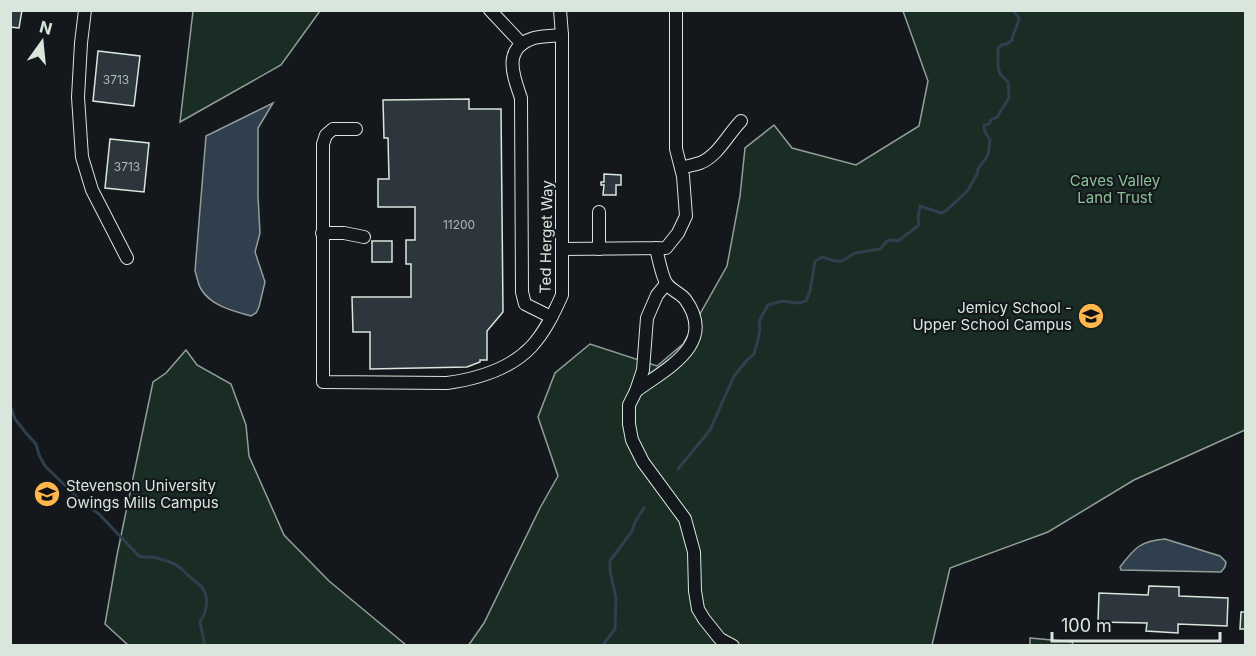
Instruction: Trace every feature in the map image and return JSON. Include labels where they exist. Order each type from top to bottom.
[{"type":"street","points":[[85,10],[78,97],[82,157],[92,190],[127,258]]},
{"type":"street","points":[[490,10],[522,44]]},
{"type":"street","name":"Ted Herget Way","points":[[322,233],[323,382],[464,381],[511,362],[531,348],[562,295],[562,35],[560,10]]},
{"type":"street","points":[[562,249],[666,248],[678,233],[686,216],[685,191],[675,149],[676,10]]},
{"type":"street","points":[[551,317],[525,304],[522,292],[521,98],[511,67],[515,51],[522,44],[534,38],[562,35]]},
{"type":"street","points":[[681,168],[701,163],[715,153],[741,121]]},
{"type":"street","points":[[356,129],[333,129],[326,135],[323,144],[322,233],[344,233],[364,237]]},
{"type":"street","points":[[599,212],[599,249]]},
{"type":"street","points":[[636,391],[682,358],[695,338],[696,321],[684,298],[666,284],[656,248]]},
{"type":"street","points":[[666,284],[657,295],[647,318],[643,370],[629,405],[629,424],[632,440],[643,462],[685,519],[694,552],[694,591],[698,609],[720,639],[733,645]]},
{"type":"green space","points":[[193,10],[320,11],[281,65],[180,122]]},
{"type":"green space","name":"Caves Valley Land Trust","points":[[903,11],[1245,11],[1245,430],[1134,480],[1048,532],[950,568],[932,645],[468,646],[484,623],[558,476],[538,417],[555,373],[590,344],[657,366],[683,344],[727,266],[740,196],[745,148],[774,125],[792,148],[856,165],[919,126],[928,81]]},
{"type":"green space","points":[[186,350],[197,365],[231,384],[246,425],[249,456],[284,535],[329,581],[406,645],[128,645],[105,624],[153,382],[166,373]]},
{"type":"green space","points":[[1030,638],[1073,642],[1072,645],[1030,645]]},
{"type":"water","points":[[273,103],[258,128],[260,233],[255,252],[265,282],[259,307],[251,316],[210,300],[201,289],[195,271],[206,136]]},
{"type":"water","points":[[1165,539],[1220,556],[1226,562],[1225,567],[1221,572],[1121,570],[1120,567],[1139,546],[1150,541]]},
{"type":"building","points":[[10,10],[22,10],[19,28],[10,27]]},
{"type":"building","points":[[98,51],[140,56],[134,106],[93,101]]},
{"type":"building","points":[[469,99],[469,109],[501,109],[503,312],[487,331],[487,360],[480,360],[467,367],[370,369],[370,332],[353,332],[352,297],[411,297],[411,264],[406,264],[406,240],[415,240],[415,207],[378,207],[378,179],[389,179],[388,138],[384,138],[383,100]]},
{"type":"building","points":[[110,139],[149,143],[144,192],[105,188]]},
{"type":"building","points":[[604,174],[621,175],[621,185],[616,185],[616,195],[603,195],[604,185],[601,185],[601,182],[604,182]]},
{"type":"building","points":[[372,241],[392,241],[392,262],[372,262]]},
{"type":"building","points":[[1149,586],[1179,587],[1179,596],[1228,598],[1227,626],[1178,624],[1178,633],[1146,631],[1147,623],[1098,622],[1099,593],[1148,595]]},
{"type":"building","points":[[1241,612],[1246,612],[1246,629],[1240,629]]},
{"type":"waterway","points":[[678,469],[710,430],[734,376],[754,354],[760,329],[759,321],[768,305],[782,301],[798,303],[806,301],[815,261],[822,257],[842,261],[855,253],[880,249],[887,241],[898,241],[919,225],[920,206],[941,213],[968,190],[988,155],[990,140],[984,125],[997,117],[1009,98],[1008,82],[1000,74],[998,67],[998,49],[1012,40],[1019,18],[1013,10]]},
{"type":"waterway","points":[[10,405],[15,419],[36,444],[45,466],[82,502],[99,514],[139,556],[153,557],[175,564],[201,586],[206,595],[206,609],[200,622],[205,646]]},
{"type":"waterway","points":[[602,646],[615,629],[616,598],[610,561],[632,531],[644,508]]},
{"type":"place","name":"Jemicy School - Upper School Campus","points":[[1091,316]]},
{"type":"place","name":"Stevenson University Owings Mills Campus","points":[[47,494]]}]
